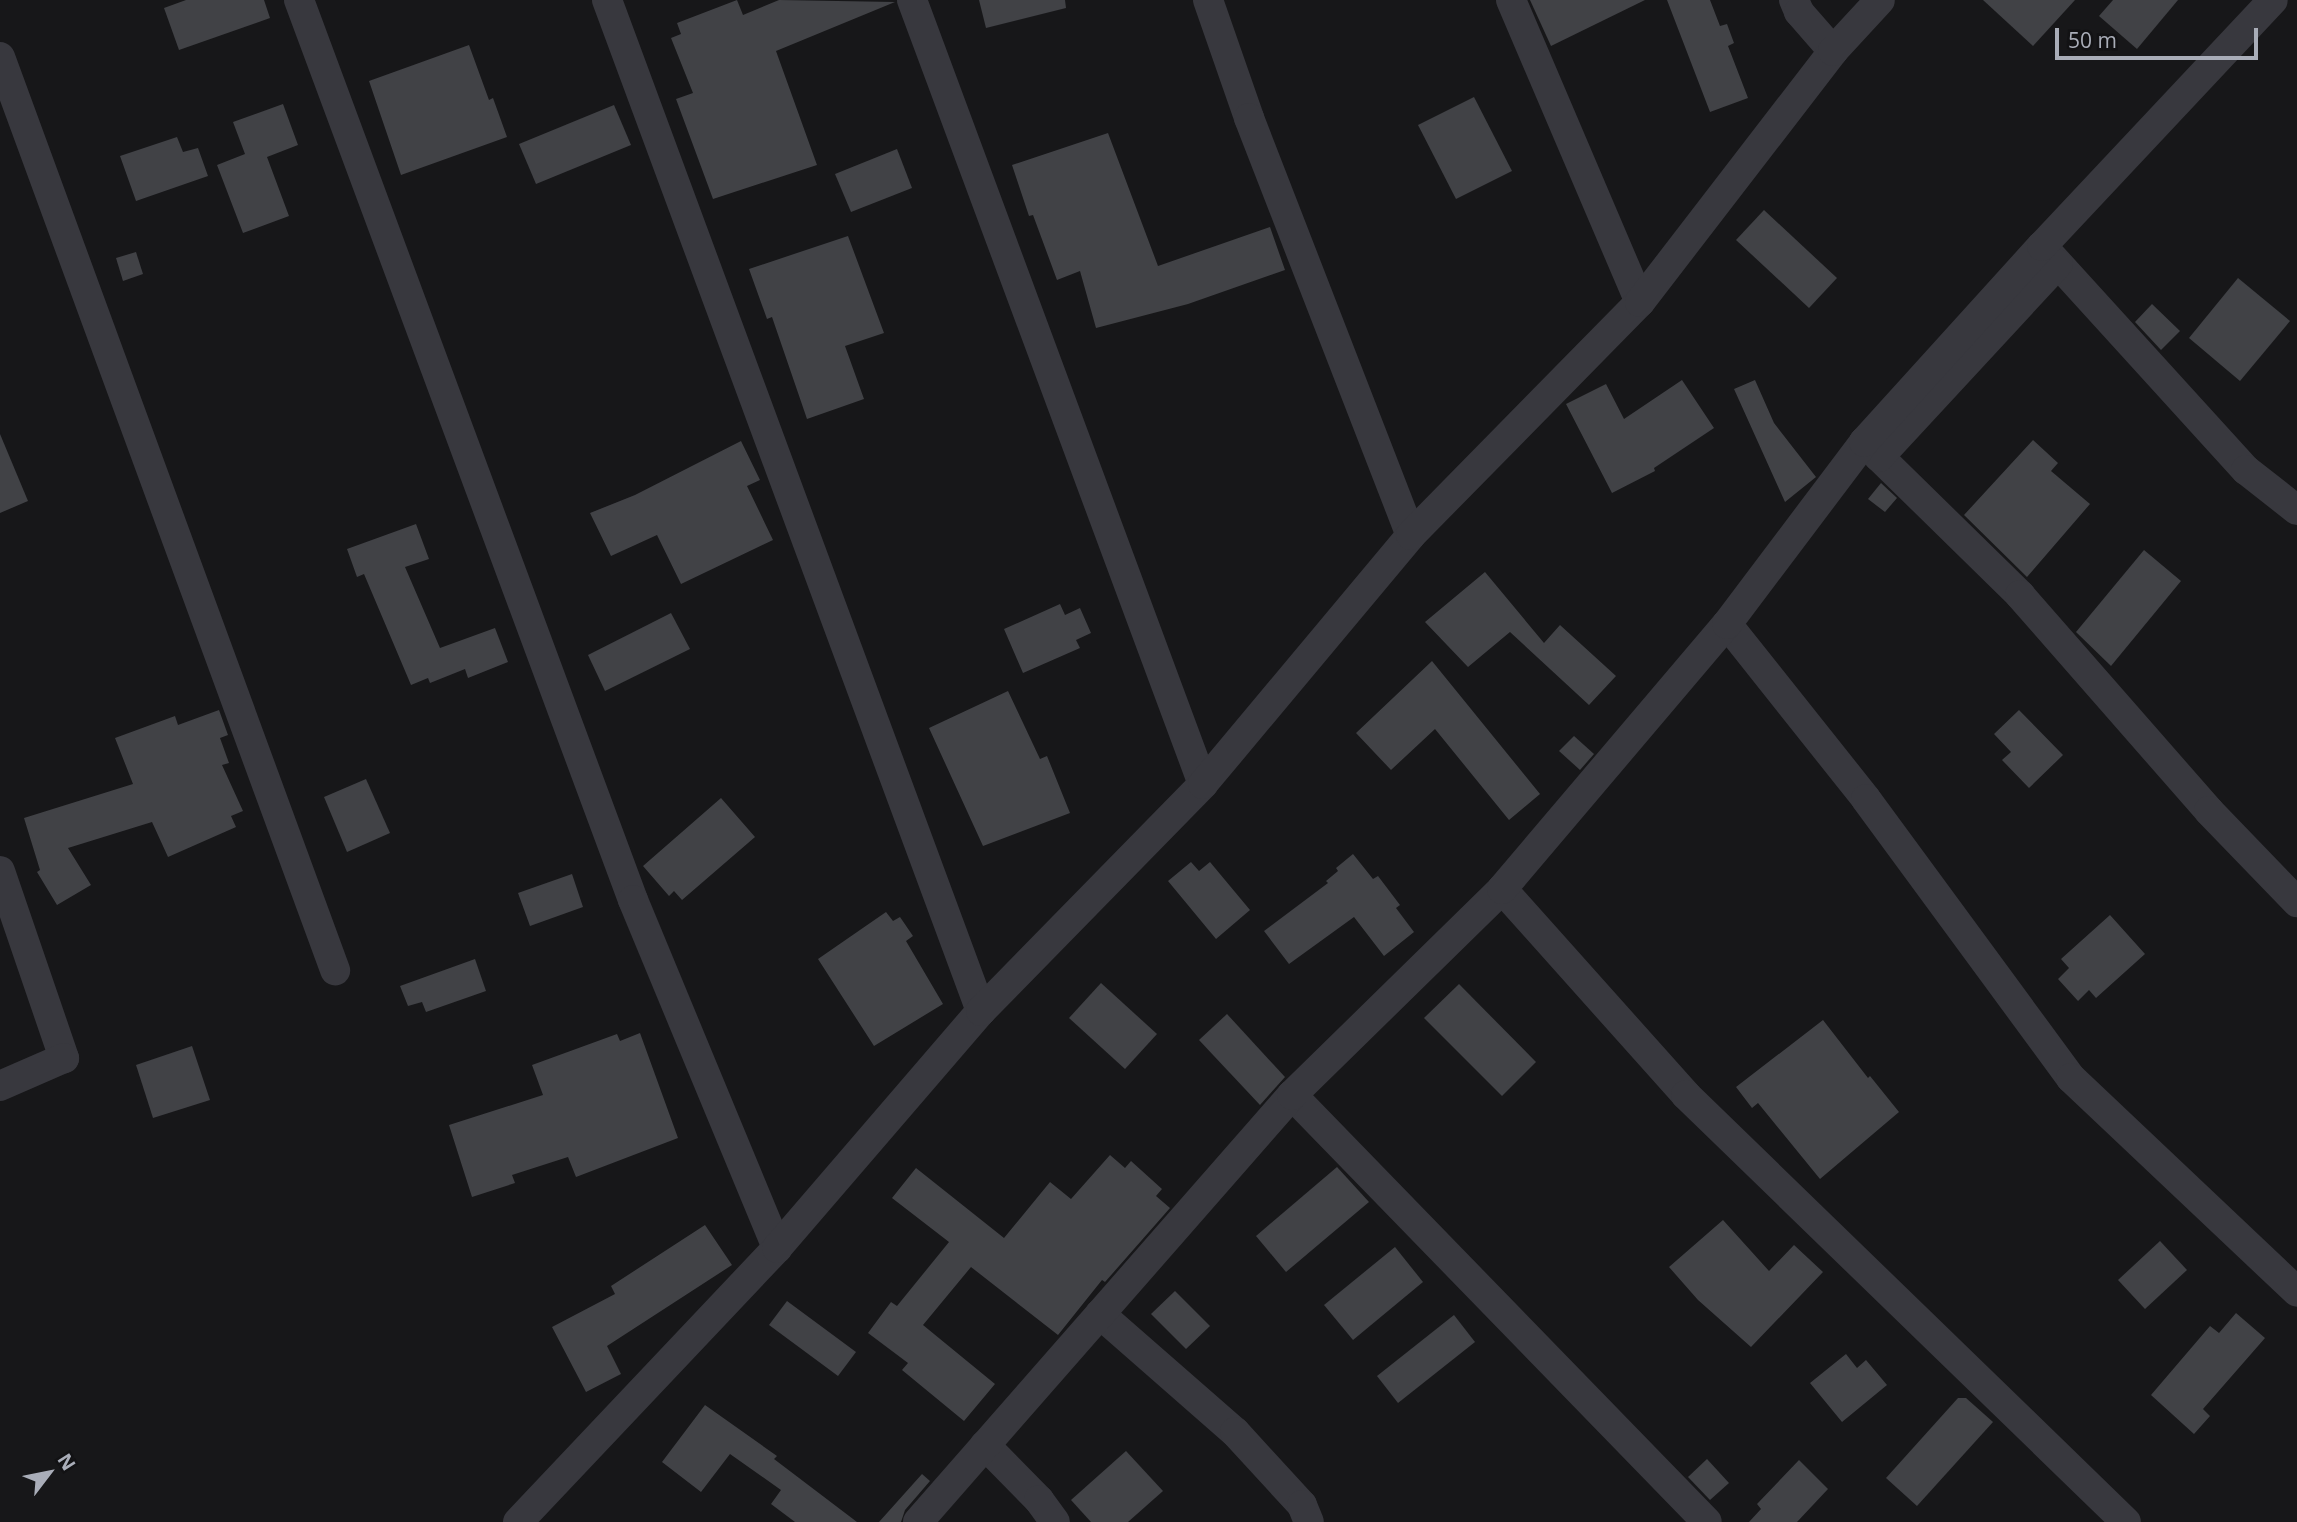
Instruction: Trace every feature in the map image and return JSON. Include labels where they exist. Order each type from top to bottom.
[{"type":"street","points":[[299,0],[633,900],[777,1248]]},
{"type":"street","points":[[607,0],[981,1011]]},
{"type":"street","points":[[912,0],[1203,784]]},
{"type":"street","points":[[1208,0],[1249,118],[1411,535]]},
{"type":"street","points":[[1511,0],[1640,302]]},
{"type":"street","points":[[1794,0],[1799,12],[1833,51]]},
{"type":"street","points":[[519,1522],[777,1248],[981,1011],[1203,784],[1411,535],[1640,302],[1833,51],[1880,0]]},
{"type":"street","points":[[918,1522],[1292,1095],[1502,889],[1871,450],[2050,255],[2273,0]]},
{"type":"street","points":[[0,57],[335,970]]},
{"type":"street","points":[[2050,255],[2246,470],[2297,510]]},
{"type":"street","points":[[1871,450],[2020,595],[2209,811],[2297,902]]},
{"type":"street","points":[[1727,624],[1866,799],[2071,1078],[2297,1292]]},
{"type":"street","points":[[0,871],[64,1058],[0,1086]]},
{"type":"street","points":[[1502,889],[1686,1095],[2126,1522]]},
{"type":"street","points":[[1292,1095],[1707,1522]]},
{"type":"street","points":[[1100,1314],[1235,1432],[1302,1505],[1309,1522]]},
{"type":"street","points":[[985,1445],[1039,1500],[1055,1522]]},
{"type":"building","points":[[186,0],[264,0],[270,18],[179,50],[164,8]]},
{"type":"building","points":[[737,0],[743,15],[779,0],[895,2],[776,51],[817,165],[713,199],[676,99],[693,93],[671,38],[681,34],[677,23]]},
{"type":"building","points":[[979,0],[1065,0],[1066,8],[986,28]]},
{"type":"building","points":[[1530,0],[1645,0],[1551,46]]},
{"type":"building","points":[[1667,0],[1710,0],[1720,26],[1727,24],[1734,43],[1728,46],[1748,98],[1710,112]]},
{"type":"building","points":[[1983,0],[2075,0],[2033,46]]},
{"type":"building","points":[[2113,0],[2178,0],[2137,49],[2099,16]]},
{"type":"building","points":[[469,45],[489,100],[493,98],[507,137],[401,175],[369,81]]},
{"type":"building","points":[[1474,97],[1512,171],[1456,199],[1418,125]]},
{"type":"building","points":[[283,104],[298,145],[267,157],[289,216],[243,233],[217,165],[245,154],[233,122]]},
{"type":"building","points":[[614,105],[631,145],[536,184],[519,144]]},
{"type":"building","points":[[1108,133],[1158,266],[1270,227],[1285,270],[1188,304],[1096,328],[1080,271],[1057,280],[1033,215],[1029,216],[1012,165]]},
{"type":"building","points":[[177,137],[183,152],[198,148],[208,176],[136,201],[120,156]]},
{"type":"building","points":[[897,149],[912,188],[851,212],[835,174]]},
{"type":"building","points":[[1764,210],[1837,278],[1809,308],[1736,240]]},
{"type":"building","points":[[848,236],[884,333],[845,346],[864,399],[807,419],[772,317],[767,319],[749,269]]},
{"type":"building","points":[[136,252],[143,274],[123,281],[116,258]]},
{"type":"building","points":[[2238,278],[2290,321],[2240,381],[2189,338]]},
{"type":"building","points":[[2152,304],[2180,331],[2161,350],[2135,322]]},
{"type":"building","points":[[1682,380],[1714,428],[1654,468],[1655,471],[1612,493],[1566,404],[1606,384],[1624,419]]},
{"type":"building","points":[[1755,380],[1774,423],[1816,477],[1785,502],[1734,389]]},
{"type":"building","points":[[0,434],[28,501],[0,513]]},
{"type":"building","points":[[2033,440],[2058,463],[2051,471],[2090,504],[2027,577],[1964,515]]},
{"type":"building","points":[[741,441],[760,480],[747,486],[773,540],[681,584],[657,535],[611,556],[590,513],[635,495]]},
{"type":"building","points":[[1881,483],[1897,498],[1885,512],[1868,499]]},
{"type":"building","points":[[416,524],[429,559],[405,567],[440,648],[495,628],[508,662],[468,678],[465,669],[430,683],[428,678],[411,685],[364,574],[357,577],[347,549]]},
{"type":"building","points":[[2144,550],[2181,581],[2111,666],[2076,632]]},
{"type":"building","points":[[1485,572],[1544,643],[1560,625],[1616,676],[1589,705],[1510,632],[1468,667],[1425,622]]},
{"type":"building","points":[[1060,604],[1065,615],[1080,608],[1091,633],[1076,640],[1080,648],[1023,673],[1004,629]]},
{"type":"building","points":[[671,613],[690,649],[605,691],[588,655]]},
{"type":"building","points":[[1432,661],[1540,794],[1509,820],[1435,729],[1391,770],[1356,733]]},
{"type":"building","points":[[1008,691],[1040,759],[1047,756],[1070,813],[983,846],[929,728]]},
{"type":"building","points":[[219,710],[228,735],[220,738],[229,763],[222,765],[243,811],[231,816],[236,827],[168,857],[152,822],[68,848],[91,885],[57,905],[37,872],[40,870],[24,818],[133,784],[115,738],[175,716],[178,725]]},
{"type":"building","points":[[2019,710],[2063,755],[2029,788],[2002,760],[2011,752],[1994,734]]},
{"type":"building","points":[[1574,736],[1594,754],[1580,770],[1559,751]]},
{"type":"building","points":[[366,779],[390,833],[347,852],[324,797]]},
{"type":"building","points":[[721,798],[755,837],[682,900],[674,891],[669,896],[643,866]]},
{"type":"building","points":[[1353,854],[1373,879],[1378,876],[1400,905],[1396,908],[1414,932],[1384,956],[1354,917],[1289,964],[1264,931],[1328,883],[1326,881],[1338,871],[1336,868]]},
{"type":"building","points":[[1191,862],[1199,871],[1210,862],[1250,910],[1216,939],[1168,881]]},
{"type":"building","points":[[572,874],[583,907],[530,926],[518,893]]},
{"type":"building","points":[[886,912],[893,921],[900,917],[913,936],[906,941],[943,1004],[874,1046],[818,959]]},
{"type":"building","points":[[2110,915],[2145,954],[2096,998],[2089,990],[2078,1001],[2058,979],[2069,968],[2061,959]]},
{"type":"building","points":[[475,959],[486,991],[426,1012],[422,1002],[408,1006],[400,986]]},
{"type":"building","points":[[1101,983],[1157,1034],[1125,1069],[1069,1018]]},
{"type":"building","points":[[1459,984],[1536,1062],[1502,1096],[1424,1018]]},
{"type":"building","points":[[1227,1014],[1285,1077],[1260,1105],[1199,1040]]},
{"type":"building","points":[[1823,1020],[1868,1078],[1870,1076],[1899,1112],[1820,1179],[1758,1103],[1752,1108],[1736,1087]]},
{"type":"building","points":[[640,1033],[678,1138],[576,1177],[568,1157],[512,1175],[515,1183],[472,1197],[449,1125],[543,1095],[532,1065],[617,1034],[620,1041]]},
{"type":"building","points":[[192,1046],[210,1100],[153,1118],[136,1065]]},
{"type":"building","points":[[1110,1155],[1125,1168],[1131,1161],[1162,1189],[1156,1196],[1170,1208],[1105,1282],[1102,1280],[1058,1335],[971,1267],[923,1325],[995,1384],[964,1421],[902,1370],[908,1363],[868,1333],[891,1302],[897,1306],[949,1242],[892,1198],[916,1168],[1004,1238],[1050,1182],[1071,1199]]},
{"type":"building","points":[[1337,1167],[1369,1202],[1286,1272],[1256,1236]]},
{"type":"building","points":[[1723,1220],[1769,1271],[1794,1245],[1823,1272],[1751,1347],[1698,1300],[1669,1267]]},
{"type":"building","points":[[705,1225],[732,1265],[607,1346],[621,1374],[586,1392],[552,1327],[615,1294],[611,1286]]},
{"type":"building","points":[[2160,1241],[2187,1270],[2145,1309],[2118,1280]]},
{"type":"building","points":[[1395,1247],[1423,1282],[1353,1340],[1324,1305]]},
{"type":"building","points":[[1175,1291],[1210,1326],[1186,1349],[1151,1314]]},
{"type":"building","points":[[787,1301],[856,1352],[838,1376],[769,1325]]},
{"type":"building","points":[[2236,1313],[2265,1338],[2203,1409],[2210,1416],[2194,1434],[2151,1395],[2210,1326],[2219,1333]]},
{"type":"building","points":[[1454,1315],[1475,1342],[1398,1403],[1377,1376]]},
{"type":"building","points":[[1846,1354],[1857,1368],[1866,1360],[1887,1385],[1842,1422],[1810,1383]]},
{"type":"building","points":[[1958,1398],[1966,1398],[1993,1422],[1917,1506],[1886,1478]]},
{"type":"building","points":[[705,1405],[777,1456],[774,1459],[857,1522],[795,1522],[771,1504],[781,1490],[730,1454],[701,1492],[662,1462]]},
{"type":"building","points":[[1126,1451],[1163,1491],[1128,1522],[1091,1522],[1071,1500]]},
{"type":"building","points":[[1707,1459],[1729,1483],[1710,1500],[1688,1477]]},
{"type":"building","points":[[1799,1460],[1828,1489],[1797,1522],[1749,1522],[1761,1509],[1757,1504]]},
{"type":"building","points":[[922,1474],[930,1481],[905,1510],[901,1522],[879,1522]]}]
